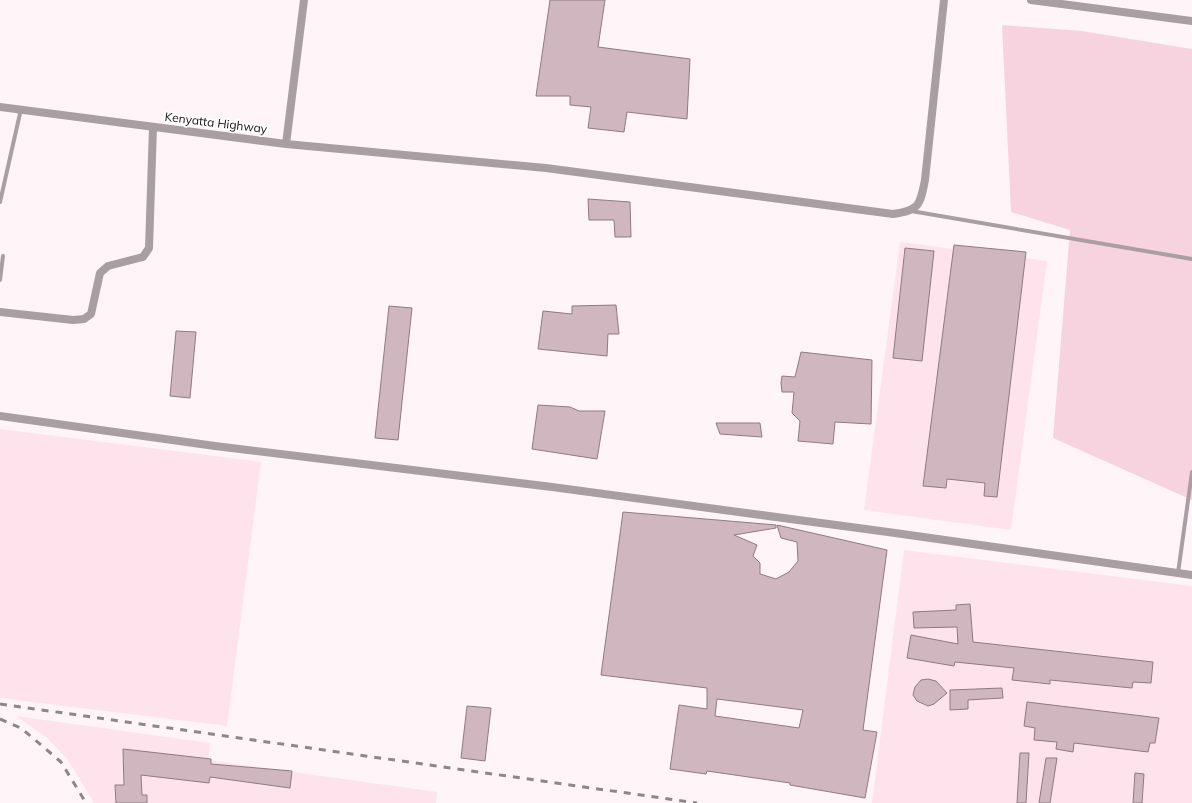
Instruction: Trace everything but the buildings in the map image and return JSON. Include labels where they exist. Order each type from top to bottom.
[{"type":"street","points":[[286,144],[304,0]]},
{"type":"street","points":[[911,211],[921,200],[925,180],[944,0]]},
{"type":"street","points":[[1031,0],[1076,3],[1192,21]]},
{"type":"street","name":"Kenyatta Highway","points":[[0,106],[286,144],[546,168],[892,214],[911,211]]},
{"type":"street","points":[[0,312],[74,320],[84,319],[91,314],[100,273],[108,266],[143,257],[149,248],[153,126]]},
{"type":"street","points":[[0,416],[215,446],[692,506],[1192,575]]},
{"type":"lane","points":[[0,202],[21,109]]},
{"type":"lane","points":[[911,211],[1192,259]]},
{"type":"lane","points":[[0,280],[3,256]]},
{"type":"lane","points":[[1178,573],[1192,472]]},
{"type":"shaded area","points":[[1002,25],[1082,31],[1192,49],[1192,500],[1053,438],[1070,230],[1011,212]]},
{"type":"shaded area","points":[[900,242],[1047,261],[1011,530],[864,510]]},
{"type":"shaded area","points":[[0,429],[261,462],[227,726],[0,698]]},
{"type":"shaded area","points":[[904,550],[1192,586],[1192,803],[872,803]]},
{"type":"shaded area","points":[[16,716],[210,743],[208,760],[437,792],[436,803],[94,803],[68,760],[47,738]]},
{"type":"railway","points":[[0,704],[697,803]]},
{"type":"railway","points":[[0,719],[21,728],[61,762],[86,803]]}]
